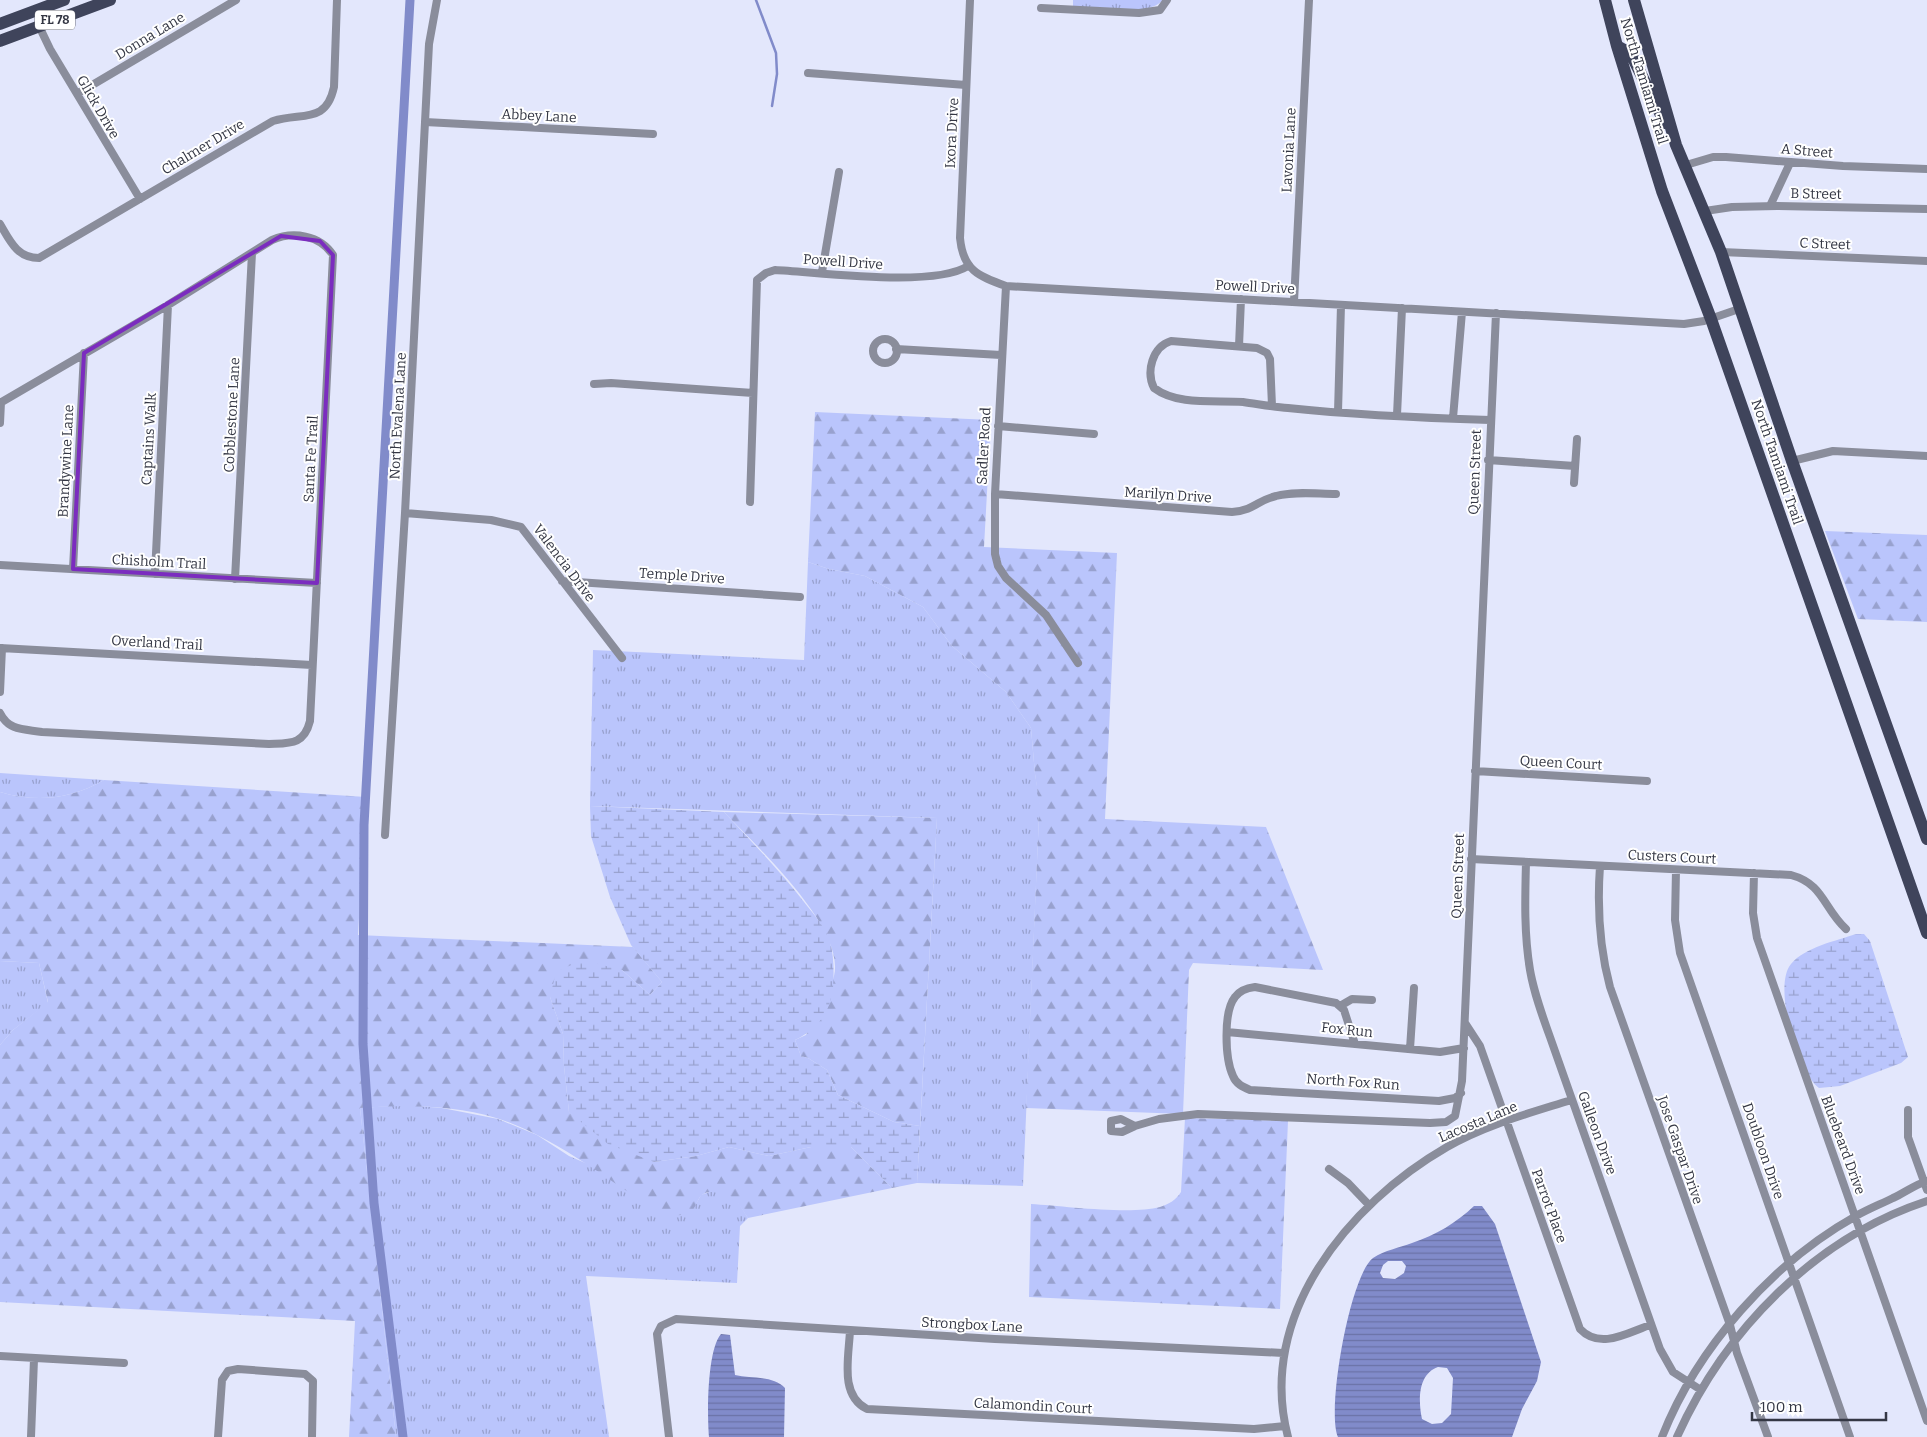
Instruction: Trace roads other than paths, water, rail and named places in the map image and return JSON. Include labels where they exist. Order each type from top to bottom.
[{"type":"main road","name":"FL 78","points":[[0,24],[64,0]]},
{"type":"main road","name":"FL 78","points":[[0,41],[110,0]]},
{"type":"main road","name":"North Tamiami Trail","points":[[1605,0],[1617,46],[1662,191],[1711,319],[1927,933]]},
{"type":"main road","name":"North Tamiami Trail","points":[[1634,0],[1676,145],[1721,252],[1792,461],[1927,839]]},
{"type":"main road","points":[[1617,46],[1631,54],[1676,145]]},
{"type":"street","name":"Donna Lane","points":[[77,94],[236,0]]},
{"type":"street","name":"Chalmer Drive","points":[[0,224],[18,252],[28,258],[39,258],[273,121],[290,116],[316,114],[326,109],[331,100],[334,87],[337,0]]},
{"type":"street","name":"North Evalena Lane","points":[[385,834],[405,513],[429,44],[438,0]]},
{"type":"street","name":"Ixora Drive","points":[[968,266],[961,250],[960,238],[970,0]]},
{"type":"street","points":[[1041,8],[1139,14],[1160,10],[1168,0]]},
{"type":"street","name":"Lavonia Lane","points":[[1294,302],[1309,0]]},
{"type":"street","name":"Glick Drive","points":[[39,26],[140,199]]},
{"type":"street","points":[[808,73],[966,85]]},
{"type":"street","name":"Abbey Lane","points":[[425,122],[653,134]]},
{"type":"street","name":"A Street","points":[[1686,165],[1713,157],[1790,163],[1927,169]]},
{"type":"street","points":[[1770,206],[1790,163]]},
{"type":"street","points":[[822,272],[839,172]]},
{"type":"street","name":"B Street","points":[[1705,212],[1732,207],[1770,206],[1927,209]]},
{"type":"street","name":"Santa Fe Trail","points":[[0,713],[5,722],[13,728],[42,732],[290,743],[300,739],[308,731],[333,255],[328,246],[320,241],[291,235],[272,240],[168,305],[1,402]]},
{"type":"street","name":"C Street","points":[[1721,252],[1927,261]]},
{"type":"street","name":"Cobblestone Lane","points":[[235,579],[252,253]]},
{"type":"street","name":"Powell Drive","points":[[753,393],[757,280],[766,273],[775,270],[905,276],[951,274],[968,266],[977,274],[1006,286],[1684,324],[1711,319],[1739,309]]},
{"type":"street","name":"Sadler Road","points":[[1006,286],[994,494],[994,543],[998,566],[1006,578],[1046,615],[1078,663]]},
{"type":"street","points":[[1239,346],[1241,299]]},
{"type":"street","name":"Captains Walk","points":[[155,574],[168,305]]},
{"type":"street","points":[[1338,412],[1342,305]]},
{"type":"street","points":[[1397,415],[1402,308]]},
{"type":"street","points":[[1453,418],[1462,312]]},
{"type":"street","name":"Queen Street","points":[[1135,1126],[1159,1119],[1198,1114],[1446,1122],[1455,1116],[1461,1093],[1464,1048],[1488,460],[1496,313]]},
{"type":"street","points":[[1272,406],[1271,368],[1267,353],[1257,348],[1171,341],[1165,343],[1154,355],[1150,381],[1158,391],[1181,399],[1338,412],[1490,420]]},
{"type":"street","points":[[896,349],[1001,355]]},
{"type":"street","name":"Brandywine Lane","points":[[74,570],[84,353]]},
{"type":"street","points":[[594,384],[753,393],[750,502]]},
{"type":"street","points":[[0,423],[1,402]]},
{"type":"street","points":[[998,426],[1094,434]]},
{"type":"street","points":[[1574,483],[1577,439]]},
{"type":"street","points":[[1792,461],[1834,451],[1927,456]]},
{"type":"street","points":[[1488,460],[1576,466]]},
{"type":"street","name":"Marilyn Drive","points":[[994,494],[1232,512],[1256,507],[1270,498],[1285,494],[1336,494]]},
{"type":"street","name":"Valencia Drive","points":[[405,513],[491,520],[521,527],[622,658]]},
{"type":"street","name":"Chisholm Trail","points":[[0,566],[317,583]]},
{"type":"street","name":"Temple Drive","points":[[562,581],[800,597]]},
{"type":"street","points":[[0,692],[1,648]]},
{"type":"street","name":"Overland Trail","points":[[1,648],[312,665]]},
{"type":"street","name":"Queen Court","points":[[1475,771],[1646,781]]},
{"type":"street","name":"Custers Court","points":[[1471,859],[1791,875],[1806,880],[1818,890],[1832,916],[1846,929]]},
{"type":"street","name":"Galleon Drive","points":[[1526,862],[1524,913],[1530,972],[1535,994],[1650,1325],[1665,1361],[1673,1372],[1701,1390]]},
{"type":"street","name":"Jose Gaspar Drive","points":[[1600,866],[1598,924],[1604,965],[1610,987],[1768,1437]]},
{"type":"street","name":"Doubloon Drive","points":[[1676,870],[1675,920],[1680,953],[1850,1437]]},
{"type":"street","name":"Bluebeard Drive","points":[[1754,874],[1753,913],[1756,938],[1927,1421]]},
{"type":"street","points":[[1227,1032],[1230,1005],[1236,995],[1246,989],[1255,987],[1322,1000],[1340,1006],[1344,1010],[1355,1044]]},
{"type":"street","points":[[1410,1049],[1414,988]]},
{"type":"street","points":[[1340,1006],[1352,999],[1372,1000]]},
{"type":"street","name":"Parrot Place","points":[[1465,1023],[1480,1046],[1580,1329],[1586,1336],[1596,1340],[1605,1340],[1650,1325]]},
{"type":"street","name":"Fox Run","points":[[1227,1032],[1449,1052],[1464,1048]]},
{"type":"street","name":"North Fox Run","points":[[1227,1032],[1231,1072],[1241,1086],[1250,1090],[1439,1101],[1455,1098],[1461,1093]]},
{"type":"street","name":"Lacosta Lane","points":[[1288,1437],[1281,1399],[1283,1353],[1300,1304],[1324,1259],[1352,1223],[1396,1182],[1436,1154],[1477,1133],[1571,1100]]},
{"type":"street","points":[[1908,1110],[1908,1137],[1926,1181],[1927,1190]]},
{"type":"street","points":[[1329,1169],[1348,1183],[1369,1206]]},
{"type":"street","points":[[1662,1437],[1689,1384],[1710,1349],[1759,1291],[1790,1263],[1855,1216],[1926,1181]]},
{"type":"street","points":[[1677,1437],[1701,1390],[1734,1342],[1794,1277],[1860,1232],[1896,1212],[1927,1201]]},
{"type":"street","name":"Strongbox Lane","points":[[670,1437],[656,1344],[657,1334],[661,1326],[676,1319],[1283,1353]]},
{"type":"street","name":"Calamondin Court","points":[[850,1330],[848,1384],[851,1395],[857,1404],[867,1409],[1210,1427],[1265,1429],[1285,1426]]},
{"type":"street","points":[[0,1356],[124,1363]]},
{"type":"street","points":[[31,1437],[34,1359]]},
{"type":"street","points":[[218,1437],[222,1380],[228,1371],[238,1369],[305,1374],[313,1382],[312,1437]]},
{"type":"street","points":[[1210,1427],[1210,1437]]},
{"type":"waterway","points":[[403,1437],[374,1203],[363,1044],[364,825],[410,0]]},
{"type":"waterway","points":[[756,0],[776,53],[777,74],[772,106]]}]
